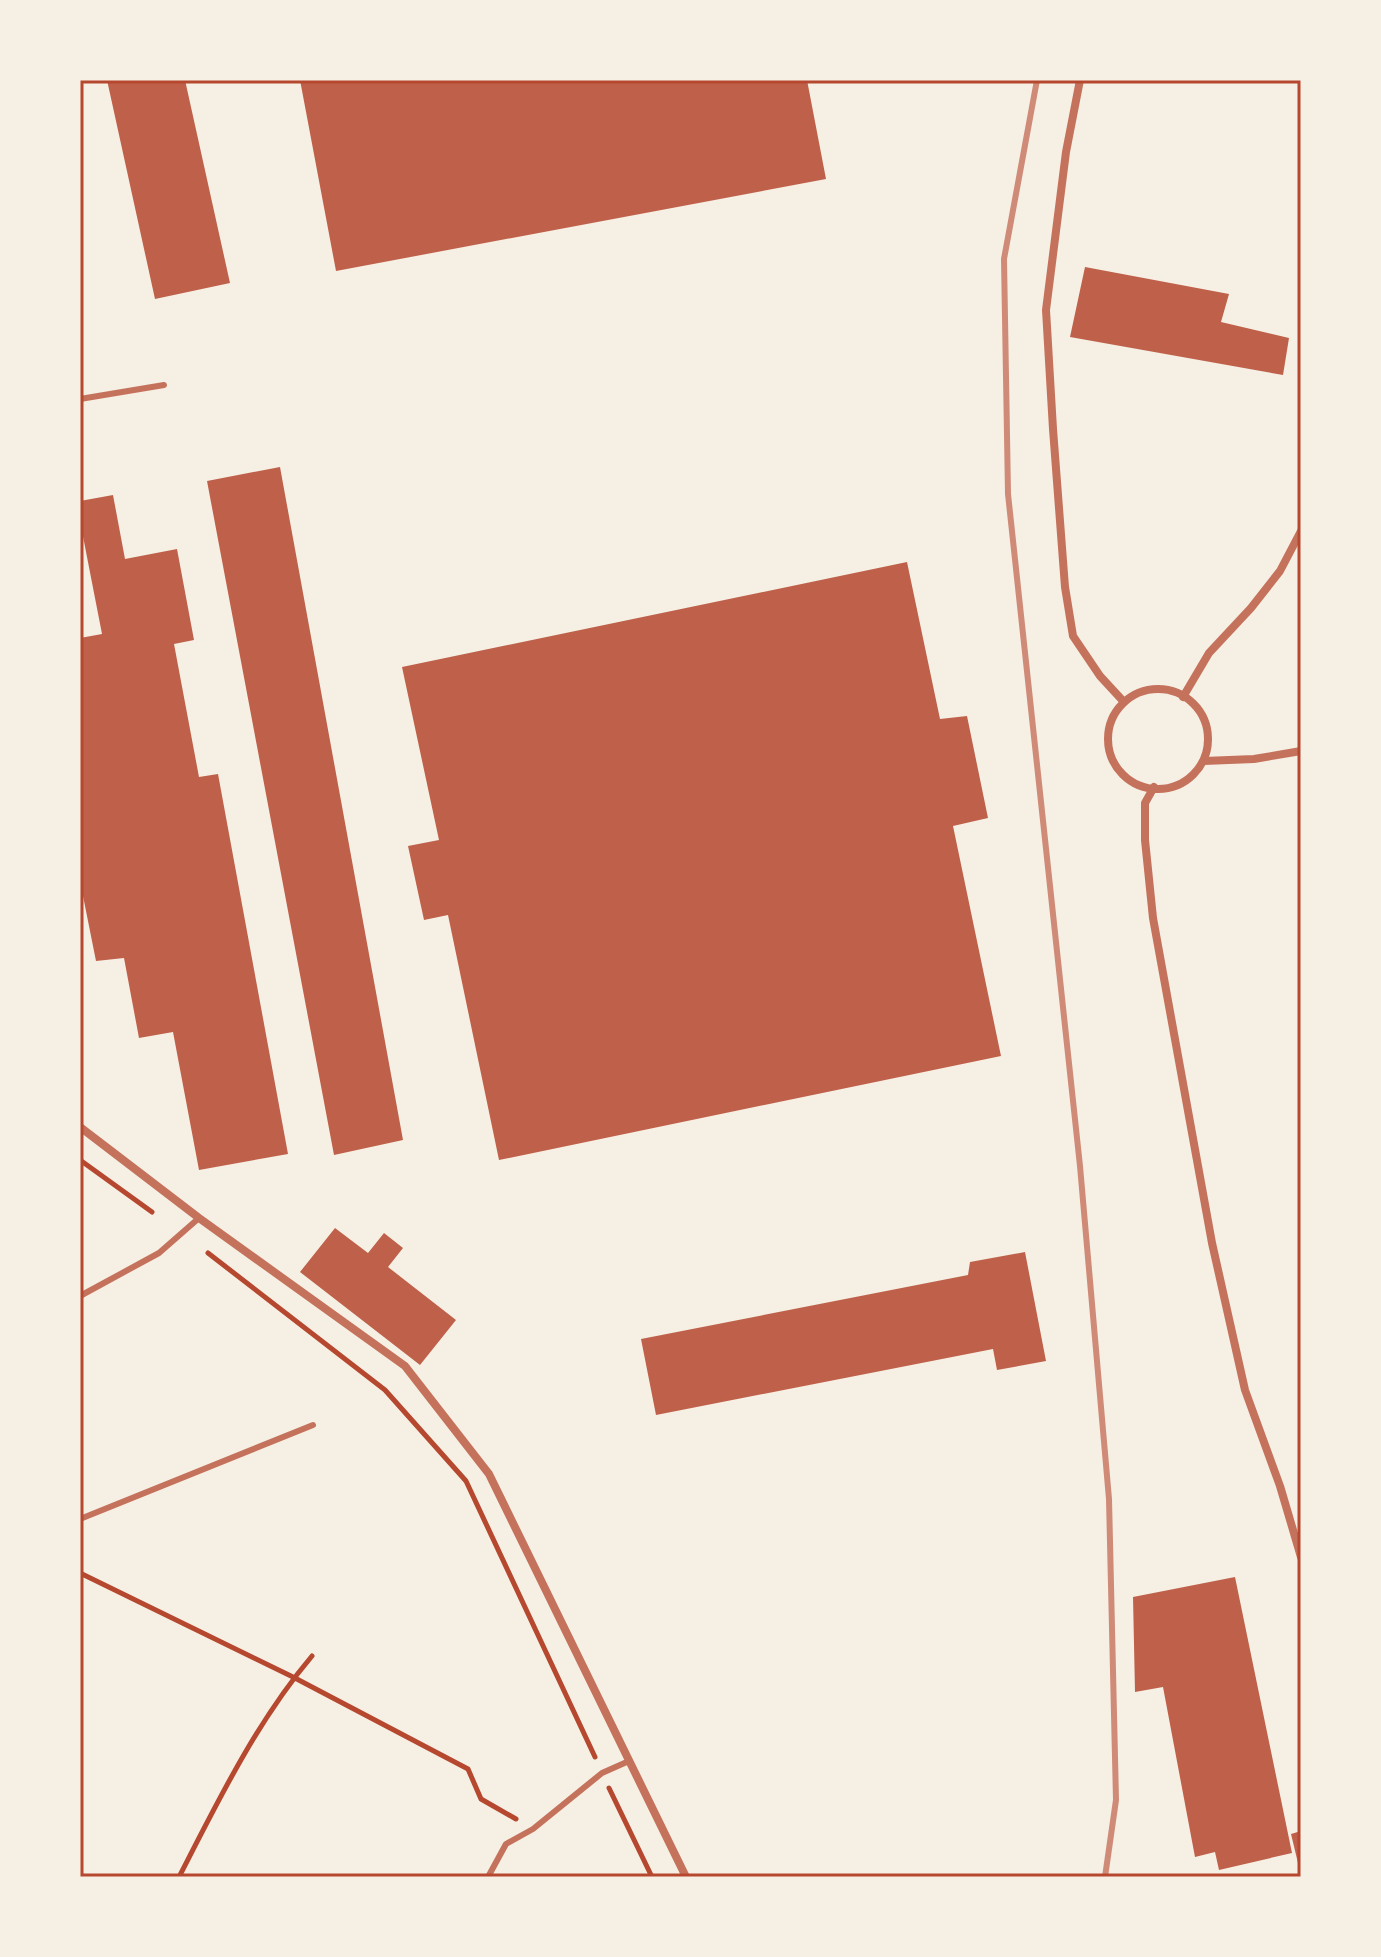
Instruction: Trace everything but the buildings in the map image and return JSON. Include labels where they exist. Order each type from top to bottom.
[{"type":"street","points":[[1080,80],[1066,152],[1046,310],[1053,429],[1065,587],[1073,636],[1100,676],[1124,702]]},
{"type":"street","points":[[1183,697],[1209,653],[1280,571],[1301,531]]},
{"type":"street","points":[[1159,689],[1183,697],[1203,718],[1208,732],[1208,747],[1197,771],[1177,785],[1154,787],[1127,777],[1110,754],[1108,740],[1109,726],[1124,702],[1147,690],[1159,689]]},
{"type":"street","points":[[1204,761],[1254,759],[1301,751]]},
{"type":"street","points":[[1154,787],[1145,803],[1145,840],[1153,918],[1209,1227],[1245,1390],[1280,1486],[1301,1557]]},
{"type":"street","points":[[80,1127],[199,1218],[405,1366],[489,1474],[686,1877]]},
{"type":"lane","points":[[80,399],[164,385]]},
{"type":"lane","points":[[80,1296],[159,1253],[199,1218]]},
{"type":"lane","points":[[80,1519],[313,1425]]},
{"type":"lane","points":[[488,1877],[506,1844],[533,1829],[602,1773],[629,1761]]},
{"type":"path","points":[[80,1160],[183,1234],[385,1390],[466,1481],[652,1877]]},
{"type":"path","points":[[80,1573],[293,1677],[468,1769],[481,1799],[533,1829]]},
{"type":"path","points":[[179,1877],[281,1692],[312,1656]]},
{"type":"railway","points":[[1037,80],[1004,259],[1008,494],[1080,1166],[1109,1499],[1116,1800],[1105,1877]]}]
